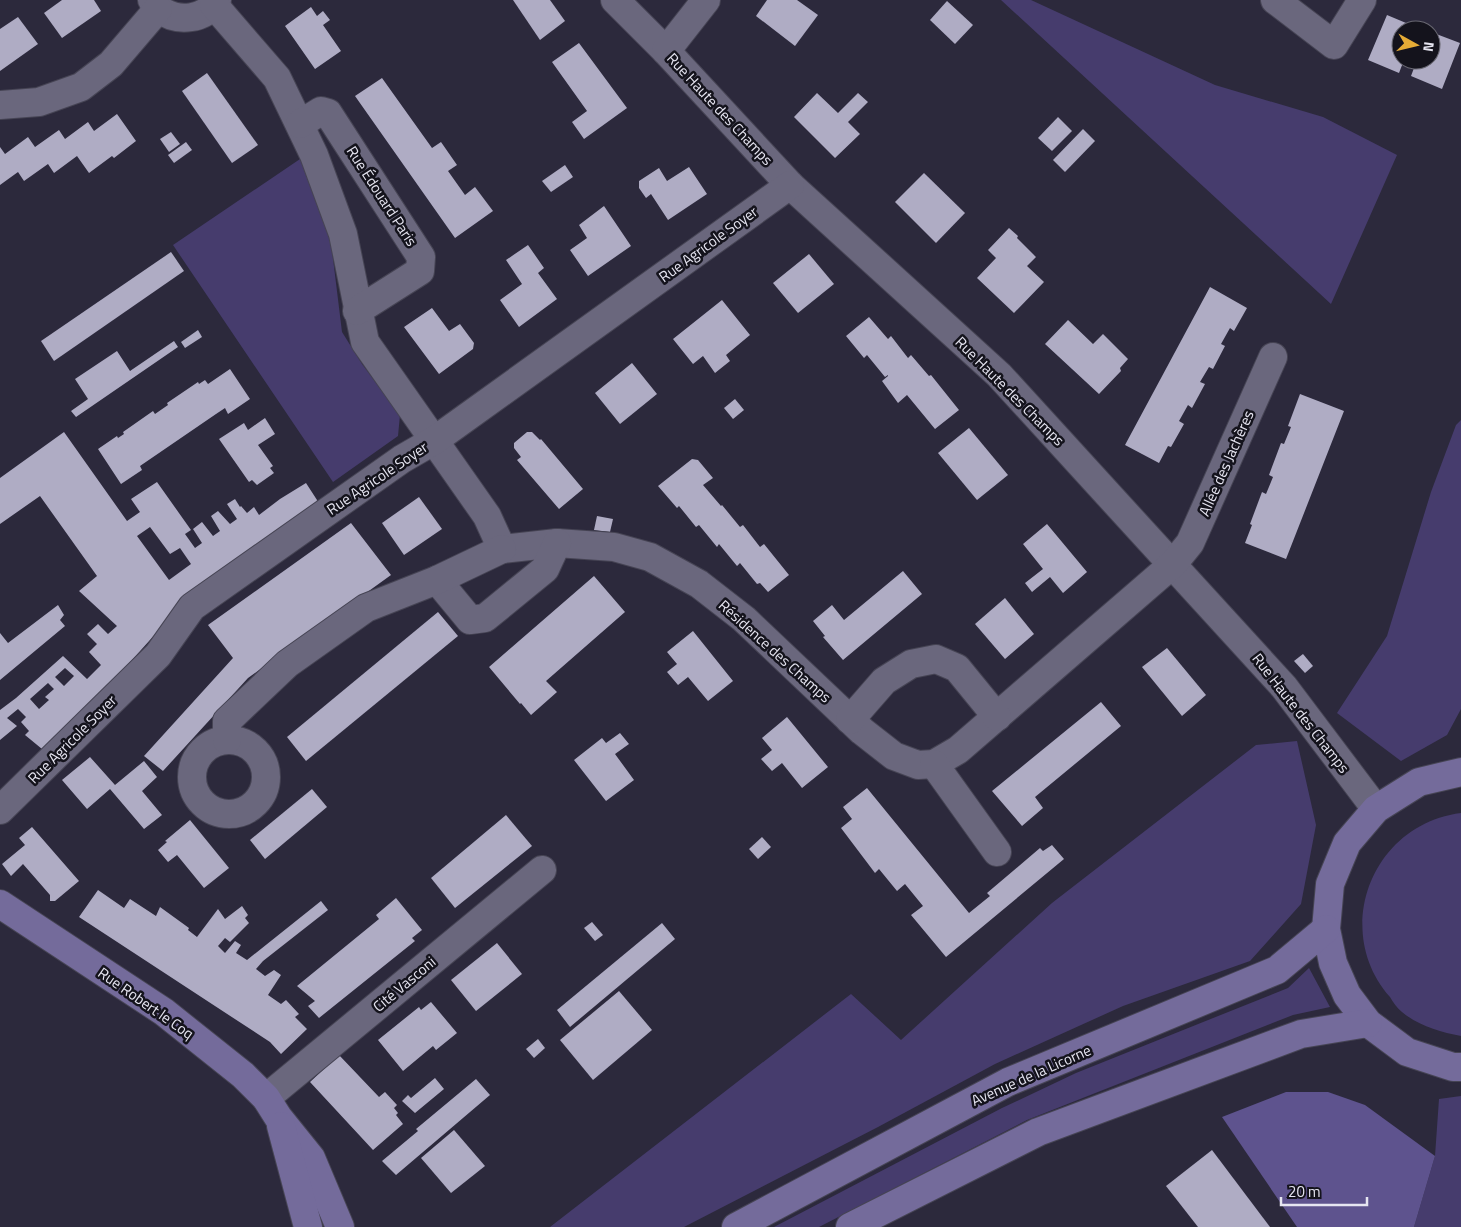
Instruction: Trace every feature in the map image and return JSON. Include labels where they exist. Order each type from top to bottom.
[{"type":"main road","points":[[1461,772],[1418,782],[1376,808],[1347,843],[1330,884],[1326,929],[1333,964],[1343,987],[1368,1023],[1407,1052],[1453,1067],[1461,1067]]},
{"type":"main road","name":"Rue Robert le Coq","points":[[0,904],[164,1012],[243,1075],[272,1107],[311,1158],[340,1227]]},
{"type":"main road","name":"Avenue de la Licorne","points":[[736,1227],[1008,1082],[1277,970],[1326,929]]},
{"type":"main road","points":[[850,1227],[1038,1132],[1301,1034],[1368,1023]]},
{"type":"main road","name":"Rue Robert le Coq","points":[[272,1107],[308,1227]]},
{"type":"street","name":"Rue Haute des Champs","points":[[615,0],[666,51],[790,185],[999,375],[1174,564],[1284,687],[1376,808]]},
{"type":"street","points":[[666,51],[706,0]]},
{"type":"street","points":[[1275,0],[1334,45],[1362,0]]},
{"type":"street","points":[[0,105],[39,102],[81,87],[111,64],[155,5],[176,18],[197,17],[216,3],[277,78],[314,155],[342,234],[365,342],[487,516],[502,548]]},
{"type":"street","name":"Rue Édouard Paris","points":[[300,124],[321,112],[328,113],[420,257],[420,271],[357,311]]},
{"type":"street","name":"Rue Agricole Soyer","points":[[0,810],[158,655],[192,607],[402,459],[435,440],[790,185]]},
{"type":"street","name":"Allée des Jachères","points":[[1174,564],[1190,544],[1274,357]]},
{"type":"street","points":[[437,580],[470,620],[485,618],[545,569],[557,543]]},
{"type":"street","name":"Résidence des Champs","points":[[227,740],[228,721],[287,664],[366,608],[437,580],[502,548],[557,543],[614,547],[650,557],[699,584],[744,619],[850,720],[894,756],[918,765],[934,764]]},
{"type":"street","points":[[997,852],[934,764],[958,750],[1174,564]]},
{"type":"street","points":[[850,720],[884,681],[911,664],[936,659],[957,668],[997,717]]},
{"type":"street","name":"Cité Vasconi","points":[[272,1107],[542,870]]},
{"type":"shaded area","points":[[1001,0],[1031,0],[1215,85],[1323,117],[1397,155],[1331,304]]},
{"type":"shaded area","points":[[303,157],[330,234],[342,332],[362,364],[400,415],[398,436],[333,482],[173,245]]},
{"type":"shaded area","points":[[1461,420],[1461,709],[1447,735],[1401,761],[1337,713],[1387,636],[1431,492],[1456,425]]},
{"type":"shaded area","points":[[1297,741],[1316,825],[1301,904],[1250,961],[1123,1006],[995,1064],[684,1227],[550,1227],[851,994],[901,1040],[1052,903],[1256,745]]},
{"type":"shaded area","points":[[1461,813],[1461,1036],[1423,1025],[1409,1017],[1395,1005],[1372,970],[1364,942],[1363,912],[1370,884],[1384,858],[1404,837],[1430,821]]},
{"type":"shaded area","points":[[1309,968],[1330,1007],[1293,1015],[1027,1120],[819,1227],[774,1227],[1002,1108],[1076,1073],[1288,988]]},
{"type":"shaded area","points":[[1286,1092],[1328,1092],[1365,1105],[1435,1156],[1414,1227],[1297,1227],[1222,1117]]},
{"type":"shaded area","points":[[1461,1096],[1461,1227],[1414,1227],[1435,1156],[1439,1099]]},
{"type":"building","points":[[62,0],[94,0],[101,11],[62,38],[44,13]]},
{"type":"building","points":[[513,0],[550,0],[565,21],[540,40]]},
{"type":"building","points":[[767,0],[797,0],[818,15],[795,46],[756,16]]},
{"type":"building","points":[[947,1],[973,25],[955,44],[930,20]]},
{"type":"building","points":[[311,7],[317,16],[323,11],[330,20],[323,25],[341,51],[315,69],[285,26]]},
{"type":"building","points":[[1387,15],[1399,20],[1391,20],[1391,70],[1368,60]]},
{"type":"building","points":[[18,17],[38,44],[0,71],[0,29]]},
{"type":"building","points":[[1441,36],[1460,43],[1442,89],[1411,76],[1413,70],[1441,70]]},
{"type":"building","points":[[579,43],[627,108],[584,139],[572,122],[587,111],[552,62]]},
{"type":"building","points":[[207,73],[258,145],[232,163],[182,91]]},
{"type":"building","points":[[382,78],[432,148],[441,142],[457,165],[448,171],[465,195],[475,187],[493,211],[455,238],[355,96]]},
{"type":"building","points":[[817,93],[838,113],[858,93],[868,102],[848,122],[860,134],[835,158],[794,117]]},
{"type":"building","points":[[117,114],[136,141],[114,158],[112,156],[89,173],[77,156],[54,173],[48,164],[24,181],[18,172],[0,185],[0,147],[5,154],[28,137],[35,147],[59,130],[65,139],[88,122],[94,131]]},
{"type":"building","points":[[1058,117],[1072,131],[1052,151],[1038,138]]},
{"type":"building","points":[[1083,129],[1095,141],[1065,172],[1053,160]]},
{"type":"building","points":[[171,132],[180,144],[169,152],[160,139]]},
{"type":"building","points":[[186,142],[192,150],[174,163],[168,155]]},
{"type":"building","points":[[565,165],[573,177],[551,192],[542,181]]},
{"type":"building","points":[[689,167],[707,194],[668,220],[651,194],[646,198],[639,188],[639,181],[659,168],[667,181]]},
{"type":"building","points":[[924,173],[965,213],[936,243],[895,202]]},
{"type":"building","points":[[604,206],[631,246],[588,276],[570,250],[587,238],[579,225]]},
{"type":"building","points":[[1009,228],[1036,257],[1027,266],[1044,282],[1014,313],[977,278],[996,258],[988,250]]},
{"type":"building","points":[[528,245],[544,268],[538,273],[557,299],[519,327],[500,300],[522,284],[506,260]]},
{"type":"building","points":[[171,252],[184,271],[54,361],[41,341]]},
{"type":"building","points":[[809,254],[834,284],[798,313],[773,283]]},
{"type":"building","points":[[1210,287],[1247,308],[1234,331],[1230,328],[1221,344],[1225,346],[1213,369],[1209,367],[1200,382],[1205,384],[1192,408],[1188,405],[1179,421],[1184,424],[1171,447],[1168,446],[1159,463],[1125,445]]},
{"type":"building","points":[[722,300],[750,335],[726,355],[730,361],[715,373],[703,356],[693,364],[673,339]]},
{"type":"building","points":[[432,308],[449,331],[460,324],[474,343],[473,349],[439,374],[404,327]]},
{"type":"building","points":[[869,317],[888,339],[891,336],[908,358],[911,355],[929,376],[931,375],[959,410],[935,429],[907,395],[898,403],[882,381],[888,375],[885,377],[867,355],[864,358],[846,336]]},
{"type":"building","points":[[1068,320],[1093,344],[1103,334],[1128,359],[1120,368],[1121,371],[1099,394],[1045,344]]},
{"type":"building","points":[[198,330],[202,337],[185,348],[181,342]]},
{"type":"building","points":[[174,341],[178,347],[76,417],[71,411],[88,399],[75,379],[117,351],[130,371]]},
{"type":"building","points":[[632,363],[657,394],[620,424],[595,393]]},
{"type":"building","points":[[230,369],[250,399],[228,414],[225,408],[140,466],[142,470],[121,484],[98,449],[117,436],[118,438],[124,434],[123,432],[153,411],[155,414],[168,405],[167,403],[198,382],[199,384],[205,380],[208,384]]},
{"type":"building","points":[[1300,394],[1344,411],[1286,559],[1245,543],[1262,492],[1266,494],[1273,477],[1269,475],[1281,443],[1284,444],[1291,427],[1288,426]]},
{"type":"building","points":[[735,399],[744,410],[733,419],[724,408]]},
{"type":"building","points":[[265,418],[275,434],[258,445],[273,466],[270,468],[274,473],[257,485],[252,480],[249,482],[219,439],[244,423],[248,430]]},
{"type":"building","points":[[969,428],[1008,475],[977,500],[938,453]]},
{"type":"building","points":[[64,432],[127,521],[140,512],[131,499],[157,482],[191,530],[185,534],[195,548],[202,543],[193,529],[202,522],[213,536],[220,531],[211,516],[218,511],[230,524],[237,519],[227,504],[235,499],[247,513],[254,507],[259,515],[306,483],[317,500],[316,506],[184,602],[115,679],[42,749],[25,735],[29,731],[21,722],[26,717],[18,709],[7,718],[17,726],[0,740],[0,710],[63,656],[87,679],[101,665],[89,652],[97,644],[87,634],[98,624],[108,634],[117,626],[79,591],[97,576],[40,496],[0,524],[0,478]],"holes":[[[150,527],[170,554],[180,548],[191,564],[169,580],[137,536]],[[65,668],[74,676],[64,686],[55,677]],[[48,683],[54,689],[45,697],[49,700],[39,709],[30,699]]]},
{"type":"building","points":[[527,432],[532,432],[541,439],[583,489],[559,509],[517,460],[521,457],[514,448],[514,443]]},
{"type":"building","points":[[692,459],[698,460],[713,478],[703,485],[740,527],[743,525],[760,547],[764,544],[789,575],[768,592],[760,583],[757,584],[740,563],[737,566],[719,544],[717,547],[699,525],[696,527],[679,506],[677,508],[658,486]]},
{"type":"building","points":[[419,497],[442,529],[404,555],[382,523]]},
{"type":"building","points":[[597,516],[613,519],[610,532],[594,530]]},
{"type":"building","points":[[351,523],[391,575],[248,678],[163,771],[144,756],[233,658],[208,625]]},
{"type":"building","points":[[1047,524],[1087,572],[1063,593],[1050,577],[1032,592],[1025,583],[1043,569],[1023,544]]},
{"type":"building","points":[[903,571],[922,594],[843,660],[823,637],[825,636],[813,621],[832,605],[844,620]]},
{"type":"building","points":[[594,576],[625,612],[546,681],[557,692],[531,715],[489,667]]},
{"type":"building","points":[[1005,598],[1034,634],[1005,659],[975,624]]},
{"type":"building","points":[[58,605],[64,615],[60,620],[65,626],[0,680],[0,633],[8,643]]},
{"type":"building","points":[[438,612],[458,636],[306,761],[287,737]]},
{"type":"building","points":[[693,631],[733,681],[708,701],[688,677],[678,685],[667,672],[677,664],[667,652]]},
{"type":"building","points":[[1167,648],[1206,695],[1182,716],[1142,667]]},
{"type":"building","points":[[1303,654],[1313,666],[1305,673],[1294,661]]},
{"type":"building","points":[[1101,702],[1121,726],[1035,797],[1043,808],[1022,826],[992,791]]},
{"type":"building","points":[[787,717],[828,767],[802,788],[782,763],[772,771],[761,759],[772,750],[762,738]]},
{"type":"building","points":[[620,733],[629,744],[615,754],[634,780],[606,801],[574,760],[602,738],[606,743]]},
{"type":"building","points":[[90,757],[115,785],[144,761],[157,777],[142,791],[162,815],[144,829],[110,789],[87,809],[62,780]]},
{"type":"building","points":[[867,788],[969,913],[990,896],[987,893],[1040,848],[1043,851],[1052,845],[1064,859],[946,957],[911,915],[923,906],[905,884],[897,891],[879,869],[875,873],[841,828],[852,819],[843,807]]},
{"type":"building","points":[[312,789],[327,807],[265,859],[250,840]]},
{"type":"building","points":[[506,815],[532,846],[455,908],[431,878]]},
{"type":"building","points":[[190,820],[229,868],[204,888],[177,855],[168,862],[158,850],[167,842],[165,841]]},
{"type":"building","points":[[32,827],[79,881],[55,901],[50,901],[50,895],[23,864],[11,876],[2,864],[25,845],[19,838]]},
{"type":"building","points":[[762,837],[771,847],[758,859],[749,849]]},
{"type":"building","points":[[98,890],[124,908],[130,899],[156,916],[160,907],[189,928],[188,930],[197,937],[218,909],[225,919],[242,906],[248,915],[245,918],[249,923],[230,942],[225,938],[218,946],[225,953],[235,941],[241,945],[236,953],[247,960],[321,901],[328,910],[263,961],[256,969],[265,976],[274,970],[281,975],[268,995],[281,1004],[286,1000],[299,1014],[295,1017],[307,1029],[281,1054],[270,1042],[79,917]]},
{"type":"building","points":[[396,898],[422,930],[412,938],[415,941],[319,1018],[308,1006],[315,1001],[297,986],[379,919],[376,915]]},
{"type":"building","points":[[592,922],[603,935],[595,941],[584,928]]},
{"type":"building","points":[[662,923],[675,939],[570,1027],[557,1010]]},
{"type":"building","points":[[497,943],[522,974],[476,1011],[451,980]]},
{"type":"building","points":[[619,991],[652,1030],[593,1080],[560,1040]]},
{"type":"building","points":[[431,1002],[457,1033],[436,1050],[433,1046],[403,1071],[378,1040],[419,1007],[421,1010]]},
{"type":"building","points":[[538,1039],[545,1048],[534,1058],[526,1049]]},
{"type":"building","points":[[339,1055],[379,1097],[385,1092],[397,1105],[394,1108],[398,1113],[396,1115],[403,1124],[373,1150],[310,1082]]},
{"type":"building","points":[[435,1078],[444,1089],[415,1113],[402,1101],[408,1095],[411,1098]]},
{"type":"building","points":[[476,1079],[490,1095],[396,1175],[382,1161],[418,1131],[416,1129]]},
{"type":"building","points":[[454,1130],[485,1166],[451,1193],[421,1158]]},
{"type":"building","points":[[1212,1150],[1270,1227],[1198,1227],[1166,1186]]}]
